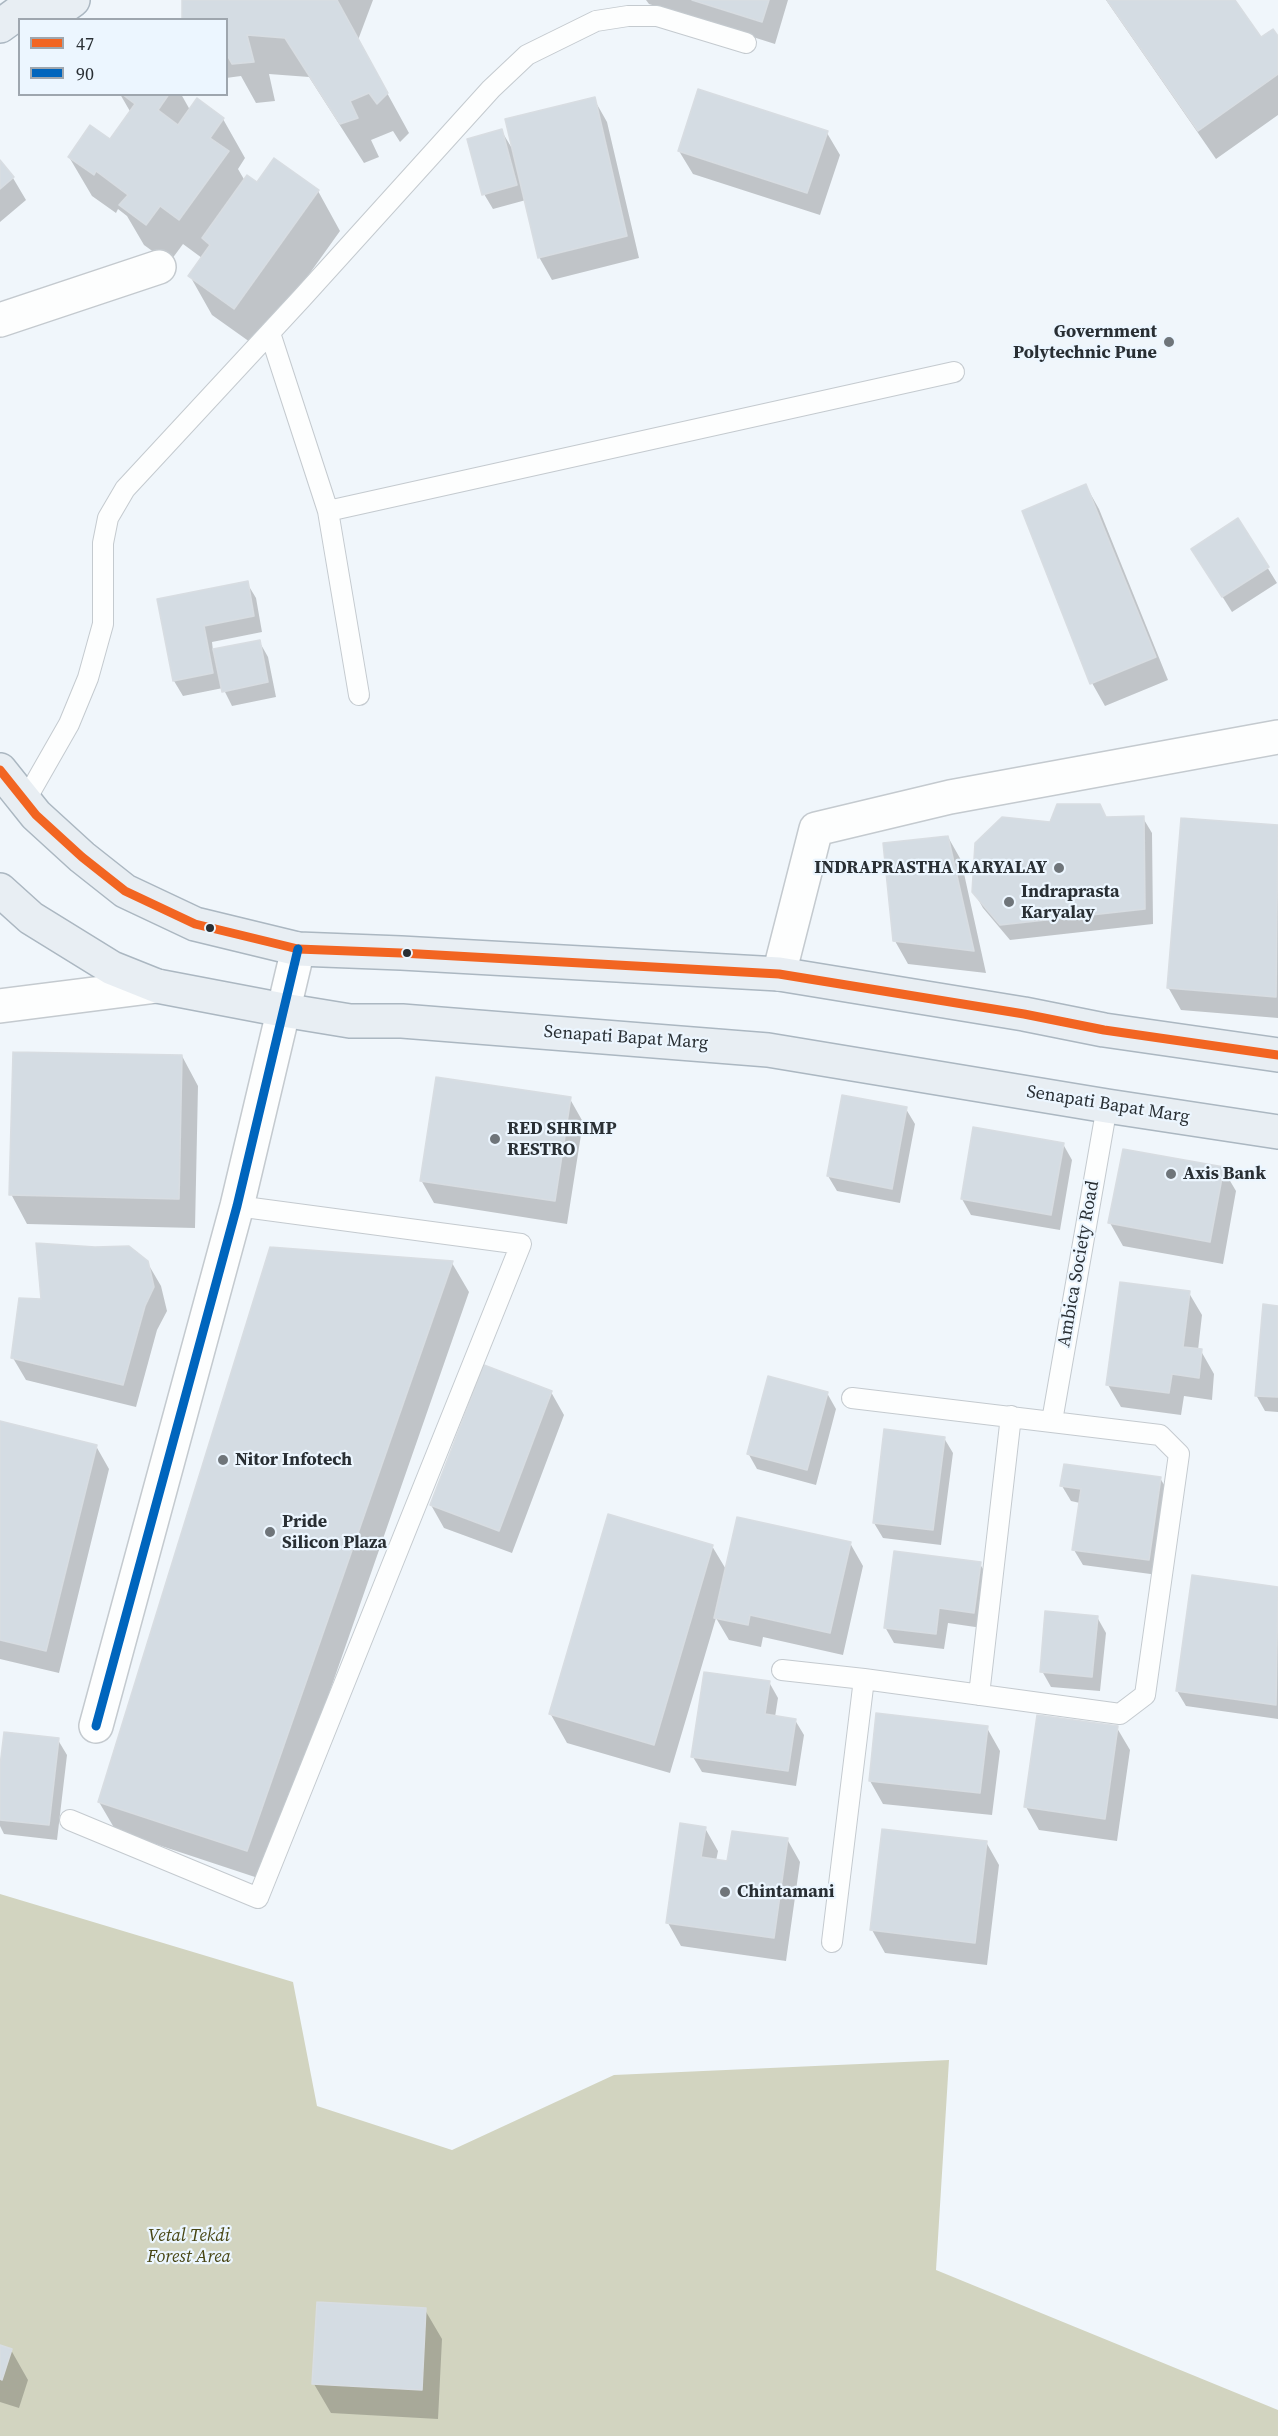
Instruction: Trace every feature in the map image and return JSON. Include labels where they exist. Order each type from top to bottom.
[{"type":"main road","points":[[0,26],[36,0]]},
{"type":"main road","points":[[48,18],[73,0]]},
{"type":"main road","points":[[0,51],[18,38]]},
{"type":"main road","points":[[0,770],[36,815],[82,857],[125,891],[195,924],[298,949],[778,974],[1024,1014],[1104,1030],[1278,1055]]},
{"type":"main road","name":"Senapati Bapat Marg","points":[[0,890],[31,918],[112,968],[157,986],[283,1010],[350,1020],[402,1021],[768,1050],[1278,1132]]},
{"type":"street","points":[[0,320],[159,267]]},
{"type":"street","points":[[778,974],[816,829],[950,797],[1278,737]]},
{"type":"street","points":[[96,1726],[237,1206],[298,949]]},
{"type":"street","points":[[0,1006],[157,986]]},
{"type":"lane","points":[[25,801],[69,724],[88,678],[102,624],[103,543],[108,518],[125,489],[491,89],[527,55],[596,21],[628,16],[657,16],[746,43]]},
{"type":"lane","points":[[270,333],[328,511],[359,695]]},
{"type":"lane","points":[[328,511],[954,372]]},
{"type":"lane","name":"Ambica Society Road","points":[[1052,1421],[1107,1106]]},
{"type":"lane","points":[[70,1820],[258,1898],[521,1244],[237,1206]]},
{"type":"lane","points":[[782,1670],[1120,1714],[1145,1695],[1179,1454],[1160,1435],[852,1398]]},
{"type":"lane","points":[[979,1695],[1011,1416]]},
{"type":"lane","points":[[832,1942],[864,1679]]},
{"type":"green space","name":"Vetal Tekdi Forest Area","points":[[0,1894],[293,1982],[317,2106],[452,2150],[614,2075],[949,2060],[936,2270],[1278,2410],[1278,2436],[0,2436]]},
{"type":"building","points":[[182,0],[337,0],[388,93],[377,104],[369,93],[350,101],[358,118],[340,124],[285,38],[247,35],[254,62],[232,64],[228,57],[228,18],[182,18]]},
{"type":"building","points":[[692,0],[769,0],[762,22]]},
{"type":"building","points":[[1107,0],[1235,0],[1261,37],[1273,29],[1278,36],[1278,74],[1198,131]]},
{"type":"building","points":[[698,89],[828,131],[807,193],[678,151]]},
{"type":"building","points":[[125,96],[168,96],[158,110],[178,125],[197,98],[224,118],[210,138],[229,151],[179,220],[160,206],[146,225],[119,205],[128,195],[96,171],[94,175],[68,157],[90,125],[110,139],[135,104]]},
{"type":"building","points":[[595,97],[627,236],[538,258],[505,119]]},
{"type":"building","points":[[502,129],[517,185],[482,195],[467,139]]},
{"type":"building","points":[[274,158],[319,190],[234,309],[188,276],[210,245],[202,238],[247,175],[257,182]]},
{"type":"building","points":[[0,160],[14,177],[0,189]]},
{"type":"building","points":[[1086,484],[1156,657],[1090,684],[1022,511]]},
{"type":"building","points":[[1238,518],[1269,567],[1222,597],[1191,549]]},
{"type":"building","points":[[248,581],[254,616],[204,626],[213,673],[173,681],[157,599]]},
{"type":"building","points":[[260,640],[268,682],[222,692],[213,649]]},
{"type":"building","name":"INDRAPRASTHA KARYALAY","points":[[1057,804],[1100,804],[1106,817],[1144,816],[1145,909],[1000,925],[972,892],[975,843],[1002,817],[1050,822]]},
{"type":"building","points":[[1181,818],[1278,825],[1276,997],[1167,988]]},
{"type":"building","points":[[948,836],[974,951],[893,941],[883,843]]},
{"type":"building","points":[[13,1052],[182,1055],[179,1199],[9,1195]]},
{"type":"building","name":"RED SHRIMP RESTRO","points":[[436,1077],[571,1097],[555,1201],[420,1181]]},
{"type":"building","points":[[842,1095],[907,1107],[892,1189],[827,1176]]},
{"type":"building","points":[[973,1127],[1064,1143],[1051,1215],[961,1199]]},
{"type":"building","points":[[1123,1149],[1224,1167],[1210,1242],[1108,1223]]},
{"type":"building","points":[[36,1243],[95,1247],[129,1246],[148,1261],[154,1287],[145,1306],[123,1385],[11,1358],[19,1298],[41,1299]]},
{"type":"building","name":"Pride Silicon Plaza","points":[[270,1247],[453,1261],[247,1851],[98,1802]]},
{"type":"building","points":[[1120,1282],[1190,1291],[1183,1347],[1202,1349],[1199,1378],[1172,1374],[1169,1393],[1106,1385]]},
{"type":"building","points":[[1263,1304],[1278,1306],[1278,1397],[1255,1396]]},
{"type":"building","points":[[484,1365],[552,1391],[499,1531],[430,1505]]},
{"type":"building","points":[[768,1376],[828,1392],[807,1470],[747,1454]]},
{"type":"building","points":[[0,1421],[97,1445],[46,1651],[0,1640]]},
{"type":"building","points":[[884,1429],[945,1437],[933,1530],[873,1523]]},
{"type":"building","points":[[1064,1464],[1161,1477],[1149,1560],[1072,1550],[1081,1489],[1060,1486]]},
{"type":"building","points":[[608,1514],[713,1545],[654,1745],[549,1714]]},
{"type":"building","points":[[737,1517],[851,1542],[830,1633],[750,1615],[748,1625],[714,1618]]},
{"type":"building","points":[[894,1551],[981,1562],[974,1613],[939,1608],[936,1634],[884,1628]]},
{"type":"building","points":[[1192,1575],[1278,1587],[1276,1705],[1176,1691]]},
{"type":"building","points":[[1045,1611],[1098,1616],[1092,1677],[1040,1672]]},
{"type":"building","points":[[704,1672],[770,1681],[765,1714],[796,1719],[788,1771],[691,1757]]},
{"type":"building","points":[[876,1713],[988,1726],[980,1793],[869,1781]]},
{"type":"building","points":[[1037,1715],[1118,1726],[1105,1819],[1024,1807]]},
{"type":"building","points":[[4,1732],[59,1738],[49,1825],[0,1820],[0,1766]]},
{"type":"building","name":"Chintamani","points":[[680,1823],[706,1827],[701,1857],[727,1861],[732,1831],[788,1838],[774,1938],[666,1923]]},
{"type":"building","points":[[882,1829],[987,1841],[975,1943],[870,1930]]},
{"type":"building","points":[[317,2302],[426,2308],[422,2390],[312,2384]]},
{"type":"building","points":[[0,2345],[12,2349],[2,2380],[0,2379]]},
{"type":"transit line","name":"47","points":[[0,770],[36,815],[82,857],[125,891],[195,924],[298,949],[779,974],[1024,1014],[1104,1030],[1278,1055]]},
{"type":"transit line","name":"90","points":[[96,1726],[237,1206],[298,949]]},
{"type":"place","name":"Government Polytechnic Pune","points":[[1169,342]]},
{"type":"place","name":"INDRAPRASTHA KARYALAY","points":[[1059,868]]},
{"type":"place","name":"Indraprasta Karyalay","points":[[1009,902]]},
{"type":"place","name":"RED SHRIMP RESTRO","points":[[495,1139]]},
{"type":"place","name":"Axis Bank","points":[[1171,1174]]},
{"type":"place","name":"Nitor Infotech","points":[[223,1460]]},
{"type":"place","name":"Pride Silicon Plaza","points":[[270,1532]]},
{"type":"place","name":"Chintamani","points":[[725,1892]]}]
